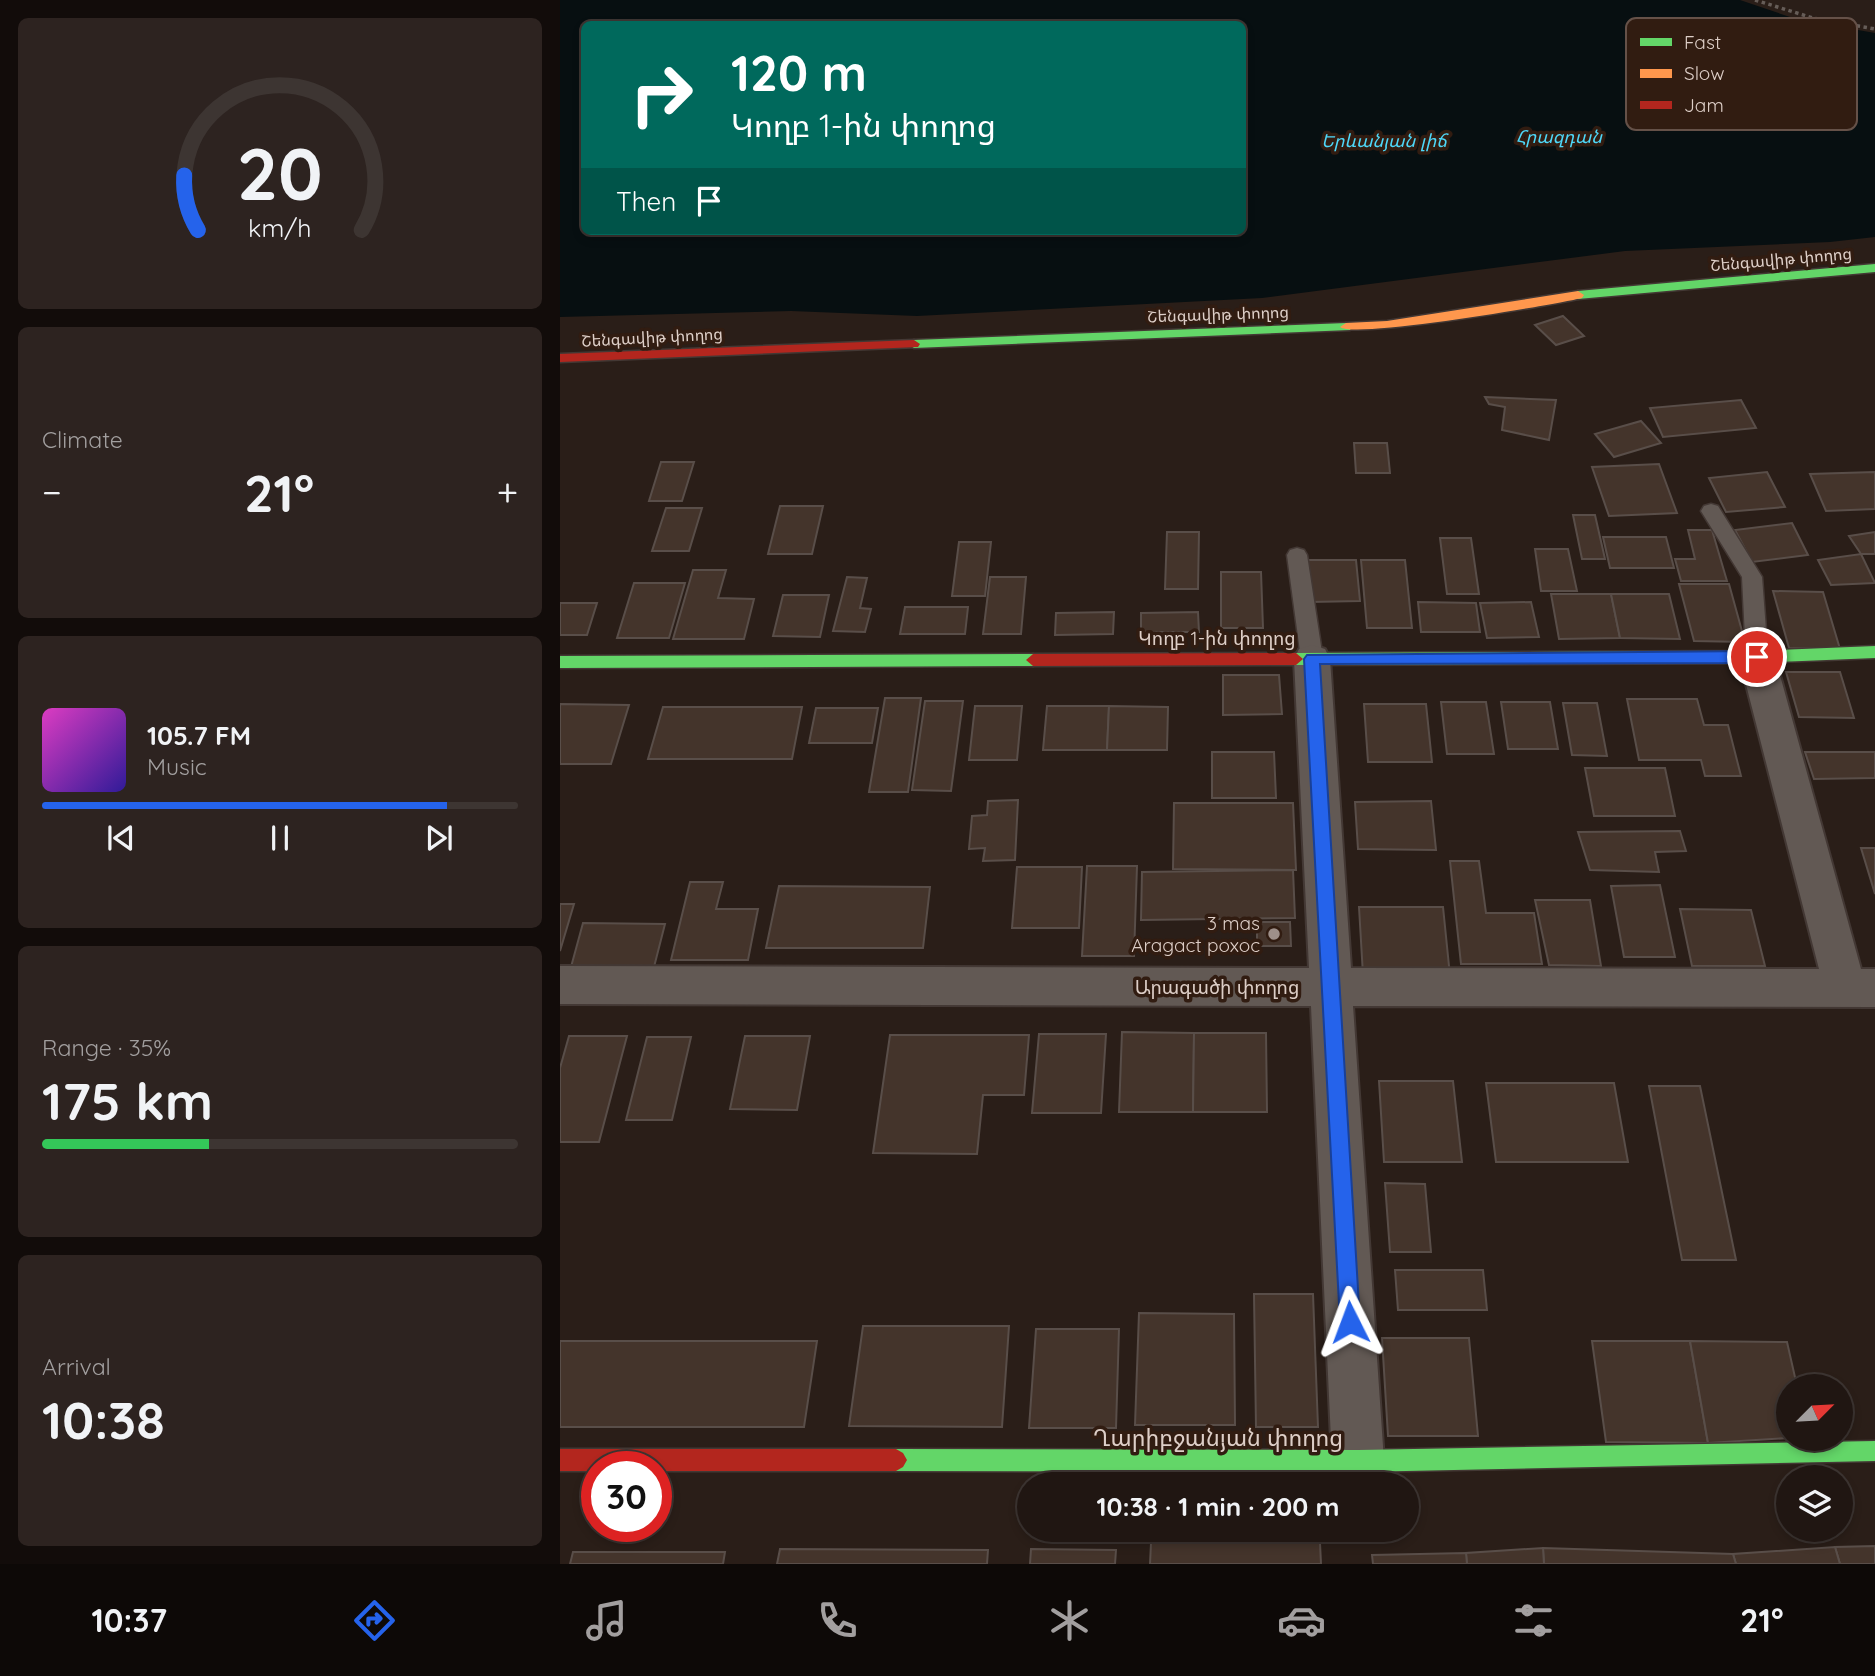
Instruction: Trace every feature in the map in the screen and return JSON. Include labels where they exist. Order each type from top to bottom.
[{"type":"street","name":"Շենգավիթ փողոց","points":[[560,358],[1387,325],[1573,295],[1875,268]]},
{"type":"street","name":"Կողբ 1-ին փողոց","points":[[560,662],[1757,657],[1875,652]]},
{"type":"street","points":[[1757,657],[1860,988]]},
{"type":"street","points":[[1312,659],[1358,1461]]},
{"type":"street","name":"Արագածի փողոց","points":[[560,985],[1860,988]]},
{"type":"street","name":"Ղարիբջանյան փողոց","points":[[560,1460],[1358,1461],[1875,1451]]},
{"type":"lane","points":[[1711,511],[1752,577],[1757,657]]},
{"type":"lane","points":[[1297,555],[1312,659]]},
{"type":"path","points":[[1755,0],[1813,18]]},
{"type":"path","points":[[1857,26],[1875,29]]},
{"type":"water","name":"Երևանյան լիճ","points":[[560,0],[1740,0],[1793,18],[1626,18],[1626,130],[1857,130],[1857,30],[1875,33],[1875,237],[1830,242],[1625,251],[1262,298],[917,316],[791,311],[560,317]]},
{"type":"building","points":[[1563,316],[1584,336],[1556,345],[1535,325]]},
{"type":"building","points":[[1485,397],[1556,400],[1549,440],[1502,430],[1505,407],[1489,404]]},
{"type":"building","points":[[1741,400],[1756,428],[1663,437],[1650,408]]},
{"type":"building","points":[[1641,421],[1661,443],[1614,457],[1595,434]]},
{"type":"building","points":[[1354,443],[1387,443],[1390,473],[1356,473]]},
{"type":"building","points":[[661,462],[694,462],[682,501],[649,501]]},
{"type":"building","points":[[1659,464],[1677,513],[1609,516],[1592,467]]},
{"type":"building","points":[[1767,472],[1785,507],[1726,512],[1709,478]]},
{"type":"building","points":[[1875,472],[1875,509],[1826,511],[1810,474]]},
{"type":"building","points":[[780,506],[823,506],[812,554],[768,554]]},
{"type":"building","points":[[666,508],[702,508],[689,551],[652,551]]},
{"type":"building","points":[[1573,515],[1595,515],[1605,559],[1582,559]]},
{"type":"building","points":[[1792,523],[1808,555],[1752,562],[1735,530]]},
{"type":"building","points":[[1688,530],[1712,530],[1727,581],[1681,581],[1675,559],[1695,559]]},
{"type":"building","points":[[1167,532],[1199,532],[1198,589],[1165,589]]},
{"type":"building","points":[[1875,532],[1875,554],[1861,554],[1849,536]]},
{"type":"building","points":[[1603,537],[1666,537],[1674,568],[1610,568]]},
{"type":"building","points":[[1440,538],[1471,538],[1479,594],[1447,594]]},
{"type":"building","points":[[959,542],[991,542],[985,596],[952,596]]},
{"type":"building","points":[[1535,549],[1568,549],[1577,591],[1541,591]]},
{"type":"building","points":[[1861,554],[1875,583],[1831,585],[1818,560]]},
{"type":"building","points":[[1308,560],[1356,560],[1360,601],[1310,602]]},
{"type":"building","points":[[1361,560],[1405,560],[1412,628],[1367,628]]},
{"type":"building","points":[[693,570],[726,570],[718,598],[754,599],[744,639],[673,639]]},
{"type":"building","points":[[1221,572],[1261,572],[1263,628],[1221,628]]},
{"type":"building","points":[[847,577],[867,578],[860,608],[871,609],[865,632],[833,631]]},
{"type":"building","points":[[990,577],[1026,577],[1021,634],[983,634]]},
{"type":"building","points":[[634,583],[685,583],[669,638],[617,638]]},
{"type":"building","points":[[1679,584],[1729,584],[1745,642],[1694,641]]},
{"type":"building","points":[[1773,591],[1823,592],[1840,649],[1789,648]]},
{"type":"building","points":[[1551,594],[1611,594],[1620,638],[1559,639]]},
{"type":"building","points":[[1611,594],[1669,594],[1680,639],[1620,638]]},
{"type":"building","points":[[783,595],[829,595],[820,637],[773,636]]},
{"type":"building","points":[[1418,602],[1476,603],[1480,632],[1421,632]]},
{"type":"building","points":[[1531,602],[1539,637],[1487,638],[1480,603]]},
{"type":"building","points":[[560,603],[597,603],[587,635],[560,635]]},
{"type":"building","points":[[905,607],[968,607],[965,634],[900,634]]},
{"type":"building","points":[[1114,612],[1113,634],[1055,635],[1056,613]]},
{"type":"building","points":[[1198,612],[1199,632],[1141,632],[1141,613]]},
{"type":"building","points":[[1786,672],[1840,672],[1854,718],[1799,717]]},
{"type":"building","points":[[1223,675],[1279,675],[1282,714],[1223,715]]},
{"type":"building","points":[[885,698],[921,698],[908,792],[869,792]]},
{"type":"building","points":[[1627,699],[1697,699],[1704,725],[1728,725],[1741,776],[1705,776],[1701,760],[1639,760]]},
{"type":"building","points":[[925,701],[963,701],[951,791],[912,790]]},
{"type":"building","points":[[1441,702],[1486,702],[1494,754],[1447,754]]},
{"type":"building","points":[[1501,702],[1550,702],[1558,749],[1508,749]]},
{"type":"building","points":[[1563,703],[1597,703],[1607,756],[1572,755]]},
{"type":"building","points":[[560,704],[629,705],[611,764],[560,764]]},
{"type":"building","points":[[1364,704],[1426,704],[1432,762],[1368,762]]},
{"type":"building","points":[[975,706],[1022,706],[1017,760],[969,760]]},
{"type":"building","points":[[1047,706],[1109,706],[1107,750],[1043,750]]},
{"type":"building","points":[[1109,706],[1168,707],[1167,750],[1107,750]]},
{"type":"building","points":[[663,707],[802,707],[792,759],[648,759]]},
{"type":"building","points":[[816,708],[878,708],[872,743],[809,743]]},
{"type":"building","points":[[1212,752],[1274,752],[1276,798],[1212,798]]},
{"type":"building","points":[[1805,752],[1875,752],[1875,778],[1814,779]]},
{"type":"building","points":[[1585,768],[1665,768],[1675,816],[1594,816]]},
{"type":"building","points":[[1018,800],[1015,860],[983,861],[985,848],[969,849],[972,816],[987,815],[988,801]]},
{"type":"building","points":[[1431,801],[1436,850],[1358,849],[1355,802]]},
{"type":"building","points":[[1174,803],[1293,803],[1296,870],[1173,869]]},
{"type":"building","points":[[1680,831],[1686,851],[1655,852],[1659,872],[1590,870],[1578,832]]},
{"type":"building","points":[[1861,848],[1875,848],[1875,894]]},
{"type":"building","points":[[1450,861],[1479,861],[1486,913],[1534,913],[1542,964],[1461,964]]},
{"type":"building","points":[[1087,866],[1137,866],[1134,956],[1082,956]]},
{"type":"building","points":[[1017,867],[1082,867],[1079,928],[1012,928]]},
{"type":"building","points":[[1293,870],[1295,918],[1141,920],[1142,872]]},
{"type":"building","points":[[690,882],[723,882],[716,909],[758,909],[748,960],[671,960]]},
{"type":"building","points":[[1660,885],[1675,957],[1624,957],[1611,886]]},
{"type":"building","points":[[779,886],[930,887],[923,948],[766,948]]},
{"type":"building","points":[[1535,900],[1590,900],[1601,966],[1549,965]]},
{"type":"building","points":[[560,904],[574,904],[560,951]]},
{"type":"building","points":[[1359,907],[1443,907],[1450,976],[1363,975]]},
{"type":"building","points":[[1680,909],[1751,910],[1765,966],[1692,966]]},
{"type":"building","name":"3 mas Aragact poxoc","points":[[1257,922],[1290,922],[1291,946],[1257,946]]},
{"type":"building","points":[[583,923],[665,924],[654,967],[571,967]]},
{"type":"building","points":[[1122,1032],[1194,1033],[1193,1112],[1119,1112]]},
{"type":"building","points":[[1194,1033],[1266,1033],[1267,1112],[1193,1112]]},
{"type":"building","points":[[1039,1034],[1106,1034],[1101,1113],[1032,1113]]},
{"type":"building","points":[[890,1035],[1029,1035],[1024,1095],[983,1095],[977,1154],[873,1153]]},
{"type":"building","points":[[569,1036],[627,1036],[599,1142],[560,1142],[560,1068]]},
{"type":"building","points":[[745,1036],[810,1036],[797,1110],[730,1109]]},
{"type":"building","points":[[647,1037],[691,1037],[672,1120],[626,1120]]},
{"type":"building","points":[[1379,1081],[1453,1081],[1462,1162],[1384,1162]]},
{"type":"building","points":[[1486,1083],[1614,1083],[1628,1162],[1496,1162]]},
{"type":"building","points":[[1649,1086],[1700,1086],[1736,1260],[1682,1260]]},
{"type":"building","points":[[1385,1183],[1425,1184],[1431,1252],[1390,1252]]},
{"type":"building","points":[[1395,1270],[1483,1270],[1487,1310],[1398,1310]]},
{"type":"building","points":[[1254,1294],[1313,1294],[1318,1427],[1256,1427]]},
{"type":"building","points":[[1139,1313],[1234,1314],[1235,1425],[1135,1425]]},
{"type":"building","points":[[863,1326],[1009,1326],[1002,1427],[849,1426]]},
{"type":"building","points":[[1036,1329],[1119,1329],[1116,1428],[1029,1428]]},
{"type":"building","points":[[1382,1338],[1469,1338],[1478,1436],[1388,1436]]},
{"type":"building","points":[[560,1341],[817,1341],[804,1427],[560,1427]]},
{"type":"building","points":[[1592,1341],[1690,1341],[1708,1443],[1606,1442]]},
{"type":"building","points":[[1690,1341],[1787,1342],[1794,1374],[1776,1374],[1776,1439],[1708,1443]]},
{"type":"building","points":[[1151,1543],[1320,1543],[1321,1564],[1150,1564]]},
{"type":"building","points":[[1875,1546],[1875,1564],[1840,1564],[1835,1547]]},
{"type":"building","points":[[1835,1547],[1840,1564],[1736,1564],[1733,1554]]},
{"type":"building","points":[[1543,1548],[1733,1554],[1736,1564],[1544,1564]]},
{"type":"building","points":[[1543,1548],[1544,1564],[1467,1564],[1466,1553]]},
{"type":"building","points":[[780,1549],[988,1550],[987,1564],[777,1564]]},
{"type":"building","points":[[1031,1549],[1116,1550],[1115,1564],[1030,1564]]},
{"type":"building","points":[[573,1552],[725,1552],[723,1564],[570,1564]]},
{"type":"building","points":[[1466,1553],[1467,1564],[1373,1564],[1372,1555]]},
{"type":"traffic: fast","points":[[1578,295],[1875,268]]},
{"type":"traffic: fast","points":[[914,344],[1346,327]]},
{"type":"traffic: fast","points":[[1296,659],[1757,657],[1875,652]]},
{"type":"traffic: fast","points":[[560,662],[1033,660]]},
{"type":"traffic: fast","points":[[896,1460],[1358,1461],[1875,1451]]},
{"type":"traffic: slow","points":[[1346,327],[1387,325],[1578,295]]},
{"type":"traffic: jam","points":[[560,358],[914,344]]},
{"type":"traffic: jam","points":[[1033,660],[1296,659]]},
{"type":"traffic: jam","points":[[560,1460],[896,1460]]},
{"type":"place","name":"3 mas Aragact poxoc","points":[[1274,934]]},
{"type":"route","points":[[1350,1322],[1312,659],[1757,657]]},
{"type":"water label","name":"Հրազդան","points":[[1559,137]]}]
